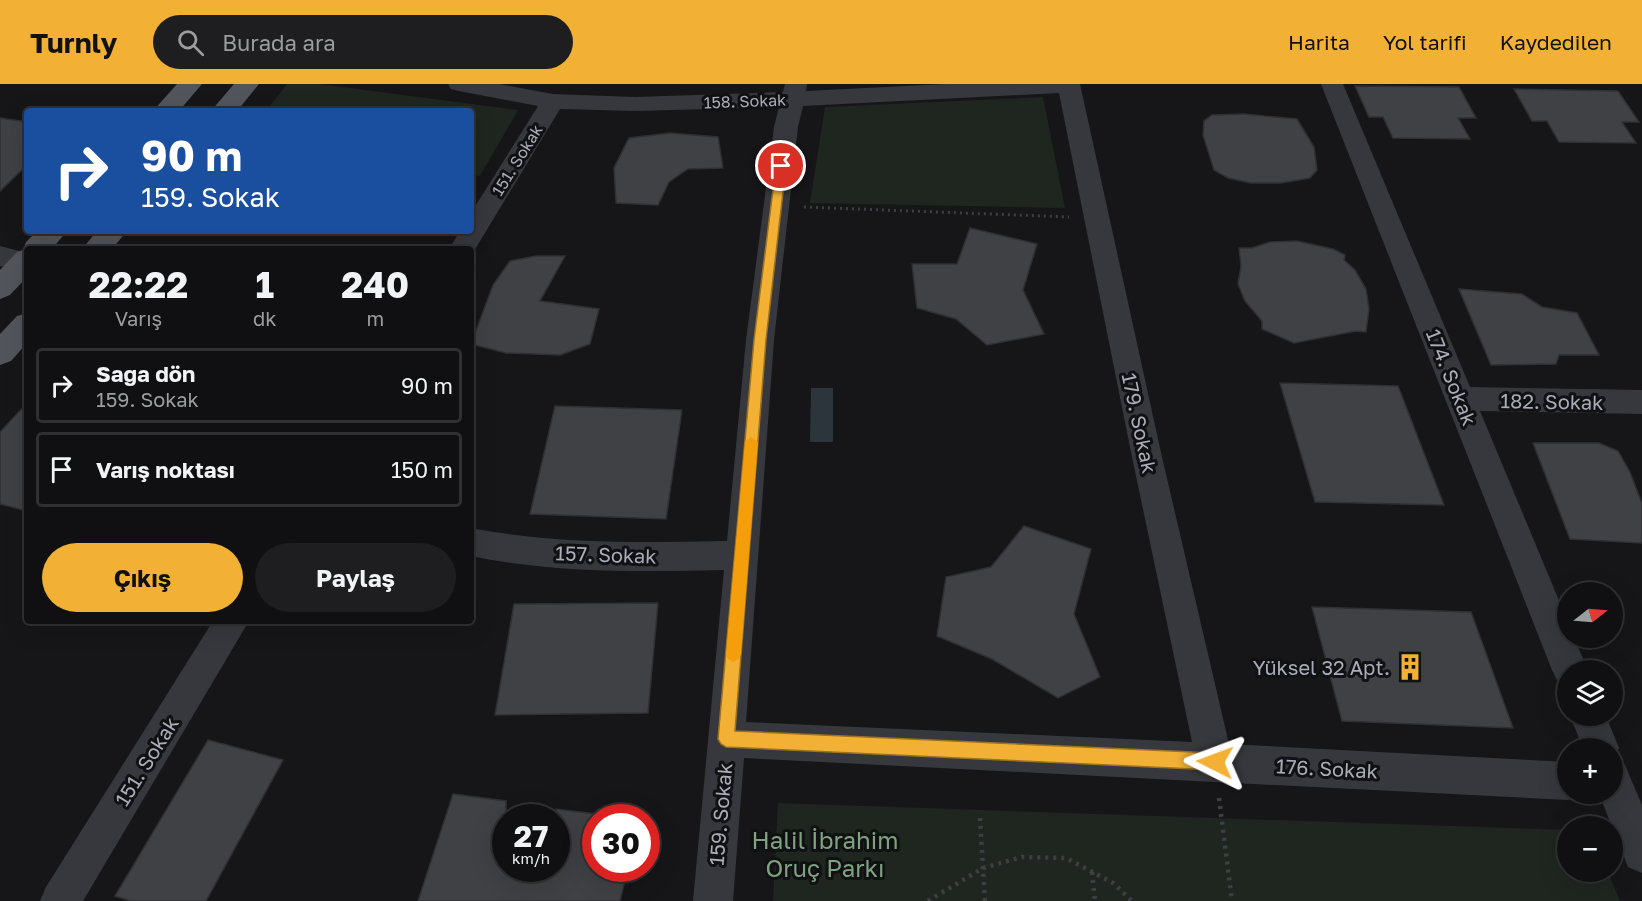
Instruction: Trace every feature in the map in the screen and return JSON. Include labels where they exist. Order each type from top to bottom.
[{"type":"main road","points":[[168,108],[190,84]]},
{"type":"main road","points":[[226,108],[247,84]]},
{"type":"main road","points":[[34,246],[49,234]]},
{"type":"main road","points":[[99,246],[110,234]]},
{"type":"main road","points":[[0,288],[22,256]]},
{"type":"main road","points":[[0,353],[24,327]]},
{"type":"street","name":"158. Sokak","points":[[459,84],[553,101],[635,104],[794,92],[1069,84]]},
{"type":"street","name":"179. Sokak","points":[[1069,84],[1147,457],[1215,762]]},
{"type":"street","name":"174. Sokak","points":[[1332,84],[1566,660]]},
{"type":"street","name":"159. Sokak","points":[[712,901],[760,340],[786,127],[794,92]]},
{"type":"street","name":"151. Sokak","points":[[474,229],[553,101]]},
{"type":"street","points":[[474,187],[498,190]]},
{"type":"street","name":"182. Sokak","points":[[1461,399],[1642,402]]},
{"type":"street","name":"157. Sokak","points":[[474,543],[494,548],[609,558],[742,555]]},
{"type":"street","name":"151. Sokak","points":[[60,901],[230,624]]},
{"type":"street","name":"176. Sokak","points":[[726,739],[1557,780]]},
{"type":"street","points":[[1623,789],[1642,853]]},
{"type":"path","points":[[776,206],[1097,219]]},
{"type":"path","points":[[1215,762],[1232,901]]},
{"type":"path","points":[[980,818],[985,901]]},
{"type":"path","points":[[928,901],[964,877],[983,868],[1022,857],[1066,858],[1113,883],[1132,901]]},
{"type":"path","points":[[1092,872],[1095,901]]},
{"type":"green space","points":[[287,84],[319,84],[518,110],[480,176],[474,175],[474,108],[268,108]]},
{"type":"green space","points":[[1043,97],[1065,208],[810,203],[825,107]]},
{"type":"green space","name":"Halil İbrahim Oruç Parkı","points":[[778,803],[1557,830],[1557,882],[1612,882],[1620,901],[773,901]]},
{"type":"shaded area","points":[[811,388],[833,388],[833,442],[810,442]]},
{"type":"building","points":[[1355,86],[1459,87],[1476,118],[1458,118],[1470,139],[1393,138],[1383,117],[1369,117]]},
{"type":"building","points":[[1514,89],[1618,91],[1639,122],[1622,122],[1636,143],[1559,142],[1547,121],[1532,121]]},
{"type":"building","points":[[1244,114],[1297,119],[1314,147],[1317,170],[1310,178],[1281,183],[1251,183],[1228,178],[1214,170],[1203,135],[1204,121],[1212,115]]},
{"type":"building","points":[[0,118],[24,122],[24,168],[0,191]]},
{"type":"building","points":[[670,133],[718,137],[723,168],[688,169],[669,182],[658,205],[616,203],[614,168],[629,138]]},
{"type":"building","points":[[970,228],[1037,244],[1023,290],[1044,334],[987,345],[956,319],[917,308],[912,264],[957,264]]},
{"type":"building","points":[[1297,241],[1333,249],[1345,255],[1344,260],[1355,270],[1366,289],[1369,309],[1366,332],[1356,331],[1294,343],[1262,329],[1262,321],[1245,301],[1238,284],[1241,266],[1239,248],[1252,248],[1270,242]]},
{"type":"building","points":[[536,256],[565,256],[540,301],[599,309],[590,344],[560,355],[506,353],[474,345],[474,336],[493,285],[510,261]]},
{"type":"building","points":[[1459,289],[1522,294],[1542,307],[1577,313],[1599,355],[1559,355],[1556,364],[1491,365]]},
{"type":"building","points":[[1280,383],[1398,386],[1444,505],[1315,502]]},
{"type":"building","points":[[24,406],[24,510],[0,504],[0,432]]},
{"type":"building","points":[[555,406],[682,410],[666,519],[530,514]]},
{"type":"building","points":[[1533,443],[1599,443],[1618,451],[1630,472],[1642,504],[1642,543],[1570,539]]},
{"type":"building","points":[[1024,526],[1091,549],[1074,614],[1100,677],[1058,698],[992,659],[937,636],[946,577],[991,567]]},
{"type":"building","points":[[658,603],[648,713],[495,715],[514,604]]},
{"type":"building","name":"Yüksel 32 Apt.","points":[[1312,607],[1471,612],[1513,728],[1342,721]]},
{"type":"building","points":[[208,740],[283,760],[206,901],[131,901],[115,896]]},
{"type":"building","points":[[453,794],[506,801],[506,804],[492,804],[492,882],[570,882],[570,811],[582,812],[582,882],[625,882],[620,901],[418,901]]},
{"type":"slow traffic","points":[[733,654],[751,442]]},
{"type":"place","name":"Yüksel 32 Apt.","points":[[1410,667]]},
{"type":"route","points":[[781,166],[760,340],[726,739],[1215,762]]}]
